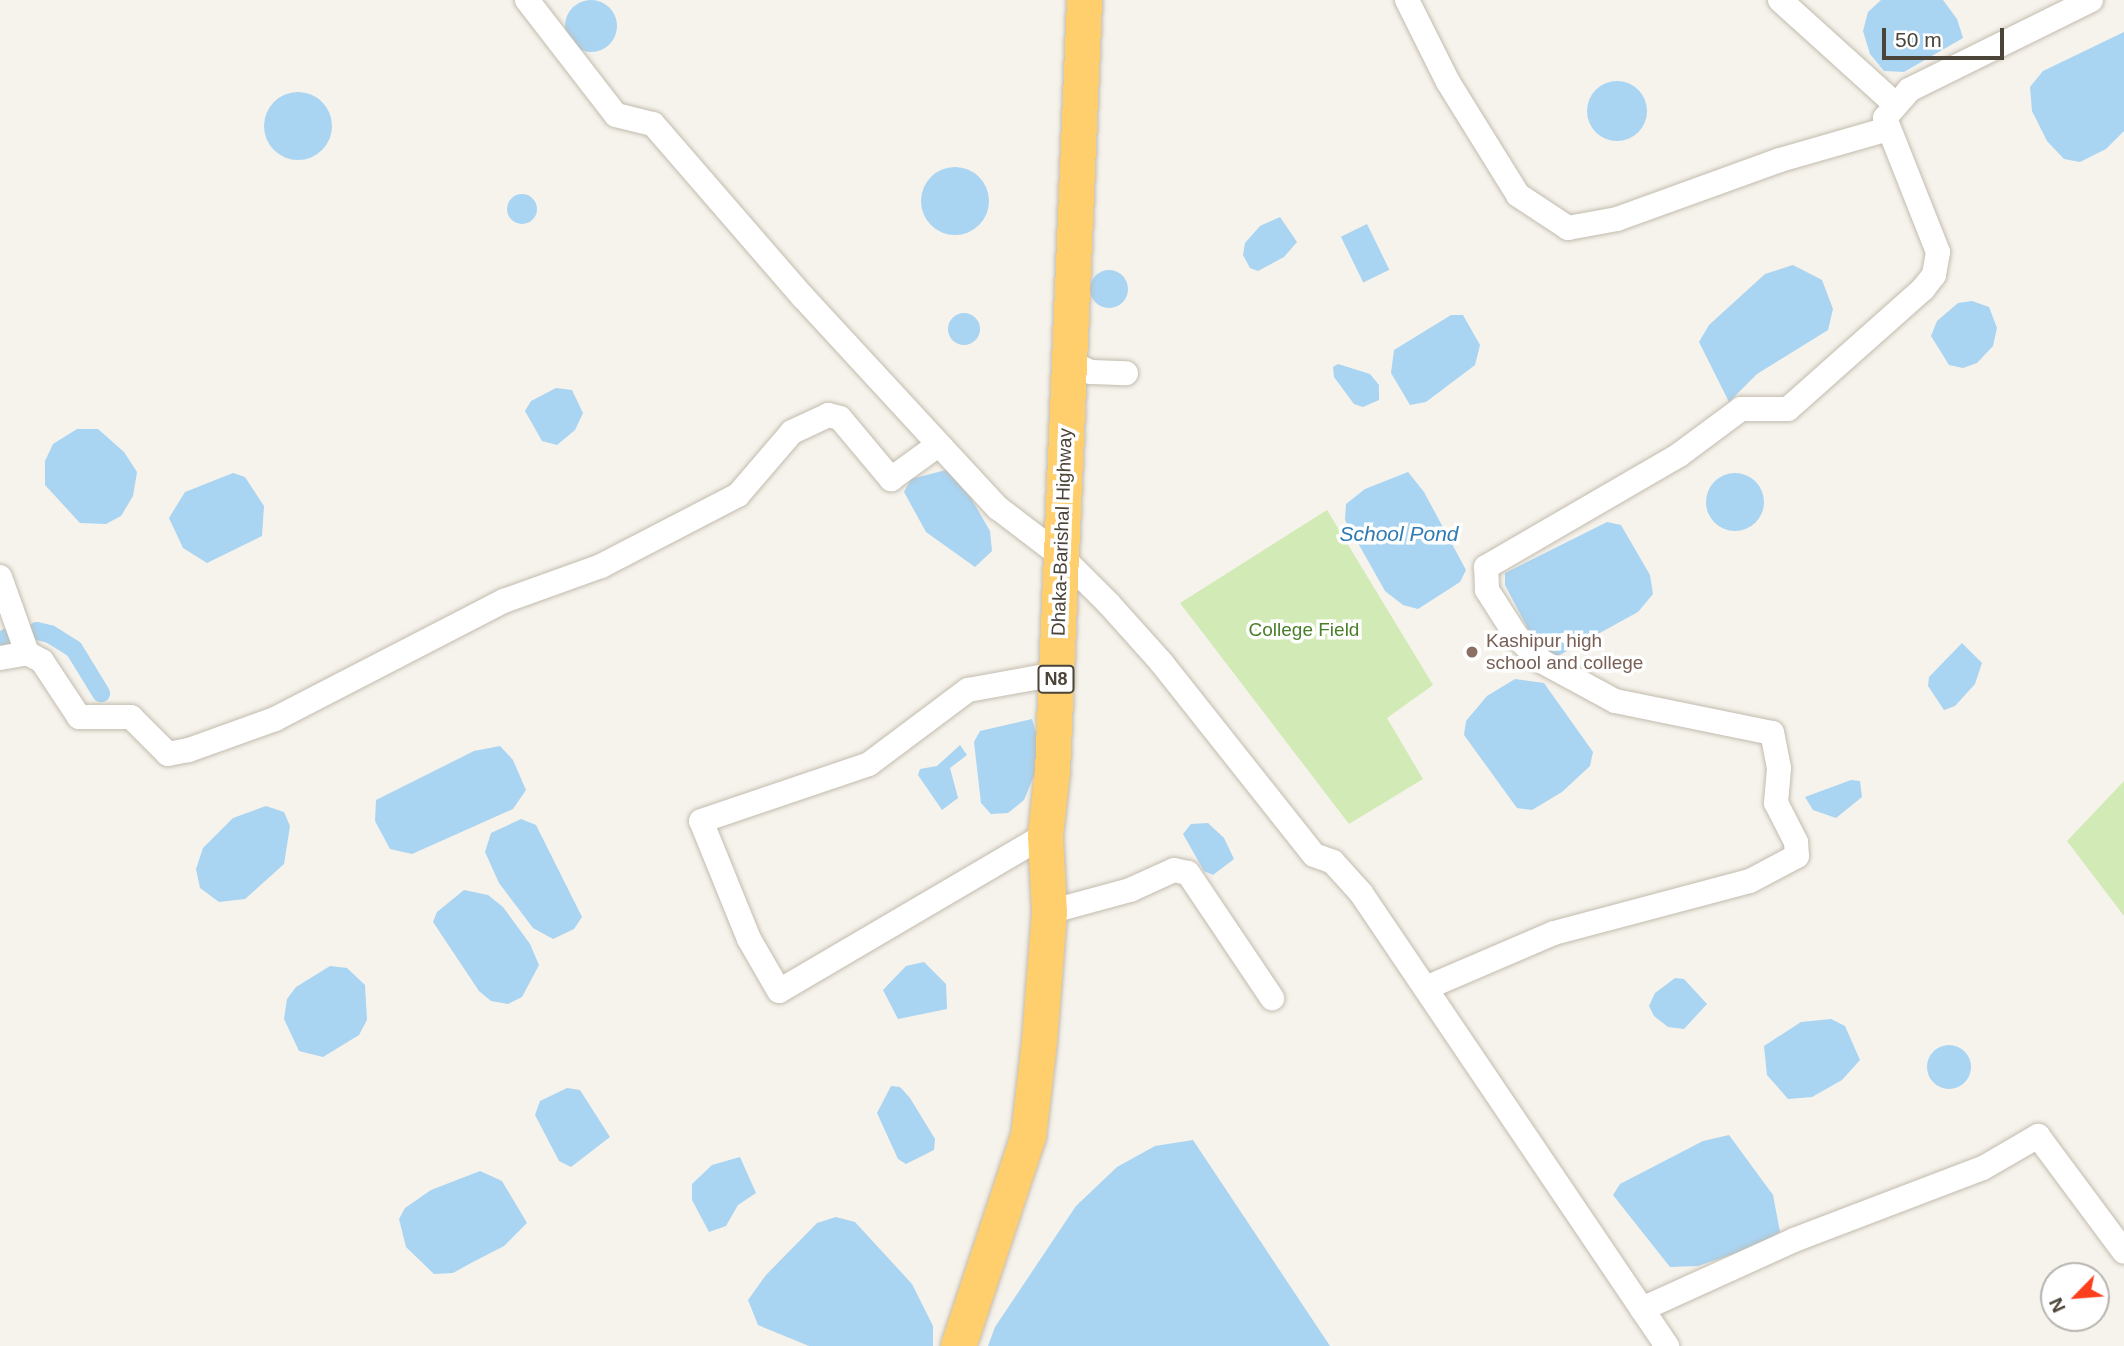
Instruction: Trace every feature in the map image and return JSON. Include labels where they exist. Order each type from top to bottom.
[{"type":"highway","name":"Dhaka-Barishal Highway","points":[[958,1346],[1028,1136],[1049,912],[1045,835],[1056,674],[1066,361],[1084,0]]},
{"type":"street","points":[[527,0],[616,116],[653,124],[938,445],[998,508],[1060,556],[1161,662],[1314,855],[1333,862],[1361,893],[1428,987],[1667,1346]]},
{"type":"street","points":[[1407,0],[1448,82],[1518,195],[1568,228],[1617,219],[1780,160],[1888,129]]},
{"type":"street","points":[[1780,0],[1894,103]]},
{"type":"street","points":[[1428,987],[1554,933],[1750,881],[1797,856],[1796,842],[1776,803],[1779,768],[1772,733],[1615,701],[1541,661],[1517,637],[1486,590],[1486,567],[1655,470],[1741,409],[1788,409],[1923,289],[1934,275],[1938,252],[1885,118],[1894,103],[1909,90],[2091,0]]},
{"type":"street","points":[[1066,361],[1091,372],[1126,373]]},
{"type":"street","points":[[0,658],[27,653],[42,661],[79,717],[131,717],[167,754],[189,750],[275,719],[504,601],[601,566],[738,495],[792,432],[828,415],[840,418],[891,479],[938,445]]},
{"type":"street","points":[[0,577],[27,653]]},
{"type":"street","points":[[1045,835],[779,991],[749,939],[701,821],[869,764],[968,690],[1056,674]]},
{"type":"street","points":[[1049,912],[1130,890],[1174,870],[1188,873],[1272,998]]},
{"type":"street","points":[[1642,1309],[1794,1240],[1983,1168],[2038,1136],[2124,1252]]},
{"type":"green space","name":"College Field","points":[[1327,510],[1433,685],[1387,718],[1423,779],[1349,824],[1180,603]]},
{"type":"green space","points":[[2124,781],[2124,916],[2067,841]]},
{"type":"water","points":[[591,0],[610,7],[617,26],[610,45],[591,52],[572,45],[565,26],[572,7]]},
{"type":"water","points":[[1881,0],[1943,0],[1957,19],[1963,38],[1904,72],[1884,71],[1870,54],[1863,31],[1868,12]]},
{"type":"water","points":[[2124,32],[2124,131],[2106,149],[2080,162],[2064,159],[2047,141],[2032,111],[2030,87],[2043,71]]},
{"type":"water","points":[[1611,81],[1623,81],[1642,94],[1647,111],[1645,123],[1634,136],[1623,141],[1611,141],[1592,128],[1587,117],[1587,105],[1600,86]]},
{"type":"water","points":[[291,92],[305,92],[317,97],[327,107],[332,126],[327,145],[317,155],[305,160],[291,160],[279,155],[269,145],[264,133],[264,119],[269,107],[279,97]]},
{"type":"water","points":[[948,167],[962,167],[974,172],[984,182],[989,201],[984,220],[974,230],[962,235],[948,235],[936,230],[926,220],[921,208],[921,194],[926,182],[936,172]]},
{"type":"water","points":[[522,194],[533,198],[537,209],[533,220],[522,224],[511,220],[507,209],[511,198]]},
{"type":"water","points":[[1280,217],[1297,242],[1284,257],[1258,271],[1250,268],[1243,255],[1245,243],[1260,226]]},
{"type":"water","points":[[1367,224],[1389,270],[1363,283],[1341,237]]},
{"type":"water","points":[[1793,265],[1822,280],[1833,309],[1828,330],[1757,374],[1729,402],[1699,342],[1709,325],[1765,274]]},
{"type":"water","points":[[1109,270],[1123,275],[1128,289],[1123,303],[1109,308],[1095,303],[1090,289],[1095,275]]},
{"type":"water","points":[[1972,301],[1989,307],[1997,328],[1993,346],[1977,363],[1963,368],[1949,365],[1931,336],[1937,321],[1958,303]]},
{"type":"water","points":[[964,313],[975,318],[980,329],[975,340],[964,345],[953,340],[948,329],[953,318]]},
{"type":"water","points":[[1451,315],[1463,315],[1480,345],[1475,365],[1426,402],[1410,405],[1391,373],[1394,350]]},
{"type":"water","points":[[1338,364],[1370,374],[1379,385],[1379,400],[1363,407],[1354,404],[1334,377],[1333,367]]},
{"type":"water","points":[[556,388],[572,390],[583,413],[575,430],[557,445],[542,441],[525,411],[531,401]]},
{"type":"water","points":[[77,429],[98,429],[124,452],[137,472],[133,496],[121,516],[106,524],[80,523],[45,485],[45,461],[53,444]]},
{"type":"water","points":[[946,470],[971,498],[990,531],[992,551],[975,567],[926,532],[904,492],[911,479]]},
{"type":"water","name":"School Pond","points":[[1408,472],[1424,492],[1466,570],[1460,582],[1418,609],[1403,605],[1385,591],[1345,520],[1346,504],[1365,489]]},
{"type":"water","points":[[233,473],[245,477],[264,506],[262,536],[207,563],[183,548],[169,518],[185,492]]},
{"type":"water","points":[[1729,473],[1741,473],[1756,481],[1764,496],[1764,508],[1756,523],[1741,531],[1729,531],[1714,523],[1706,508],[1706,496],[1714,481]]},
{"type":"water","points":[[1607,522],[1621,525],[1650,575],[1653,594],[1638,612],[1556,657],[1535,642],[1505,585],[1505,573]]},
{"type":"water","points":[[1962,643],[1982,663],[1975,684],[1955,706],[1944,710],[1928,686],[1929,677]]},
{"type":"water","points":[[1515,679],[1544,683],[1593,752],[1590,766],[1562,792],[1532,810],[1517,808],[1464,735],[1466,721],[1487,696]]},
{"type":"water","points":[[1032,719],[1037,736],[1036,771],[1024,800],[1008,813],[991,814],[981,803],[974,742],[980,731]]},
{"type":"water","points":[[960,745],[967,755],[950,768],[958,798],[942,810],[918,775],[920,769],[937,766]]},
{"type":"water","points":[[500,746],[513,760],[526,790],[513,809],[412,854],[390,849],[375,821],[376,800],[474,751]]},
{"type":"water","points":[[1851,780],[1860,781],[1862,797],[1836,818],[1813,810],[1805,797]]},
{"type":"water","points":[[266,806],[284,812],[290,826],[284,864],[245,899],[219,902],[200,888],[196,869],[203,848],[233,818]]},
{"type":"water","points":[[521,819],[536,825],[582,917],[574,929],[553,939],[533,928],[499,883],[485,852],[491,833]]},
{"type":"water","points":[[1208,823],[1224,838],[1234,859],[1213,875],[1204,871],[1183,834],[1191,824]]},
{"type":"water","points":[[464,890],[488,895],[503,907],[530,944],[539,965],[522,997],[508,1004],[491,1001],[479,991],[433,922],[437,912]]},
{"type":"water","points":[[924,962],[946,984],[947,1009],[898,1019],[883,990],[906,966]]},
{"type":"water","points":[[330,966],[347,968],[365,985],[367,1020],[359,1035],[323,1057],[299,1051],[284,1019],[287,999],[296,987]]},
{"type":"water","points":[[1675,978],[1684,979],[1707,1004],[1684,1029],[1668,1027],[1654,1016],[1649,1006],[1655,993]]},
{"type":"water","points":[[1831,1019],[1845,1026],[1860,1060],[1842,1080],[1812,1097],[1788,1099],[1767,1075],[1764,1046],[1801,1022]]},
{"type":"water","points":[[1949,1045],[1958,1046],[1965,1051],[1970,1058],[1970,1076],[1965,1083],[1958,1088],[1949,1089],[1940,1088],[1933,1083],[1928,1076],[1927,1067],[1928,1058],[1933,1051],[1940,1046]]},
{"type":"water","points":[[891,1086],[900,1087],[910,1098],[935,1139],[934,1150],[906,1164],[898,1159],[877,1113]]},
{"type":"water","points":[[567,1088],[580,1090],[610,1137],[571,1167],[559,1161],[535,1115],[540,1101]]},
{"type":"water","points":[[1729,1135],[1773,1195],[1780,1232],[1760,1245],[1698,1266],[1670,1267],[1613,1195],[1620,1184],[1703,1141]]},
{"type":"water","points":[[1193,1140],[1330,1346],[988,1346],[995,1327],[1076,1206],[1117,1167],[1155,1146]]},
{"type":"water","points":[[740,1157],[756,1193],[738,1205],[726,1226],[709,1232],[692,1200],[692,1184],[712,1165]]},
{"type":"water","points":[[480,1171],[502,1181],[527,1223],[504,1246],[453,1273],[434,1274],[406,1247],[399,1219],[405,1208],[431,1190]]},
{"type":"water","points":[[836,1217],[855,1222],[912,1284],[933,1326],[933,1346],[809,1346],[758,1325],[748,1300],[766,1275],[817,1223]]},
{"type":"waterway","points":[[37,631],[50,634],[74,649],[101,693]]},
{"type":"waterway","points":[[0,641],[6,638]]},
{"type":"place","name":"Kashipur high school and college","points":[[1472,652]]}]
